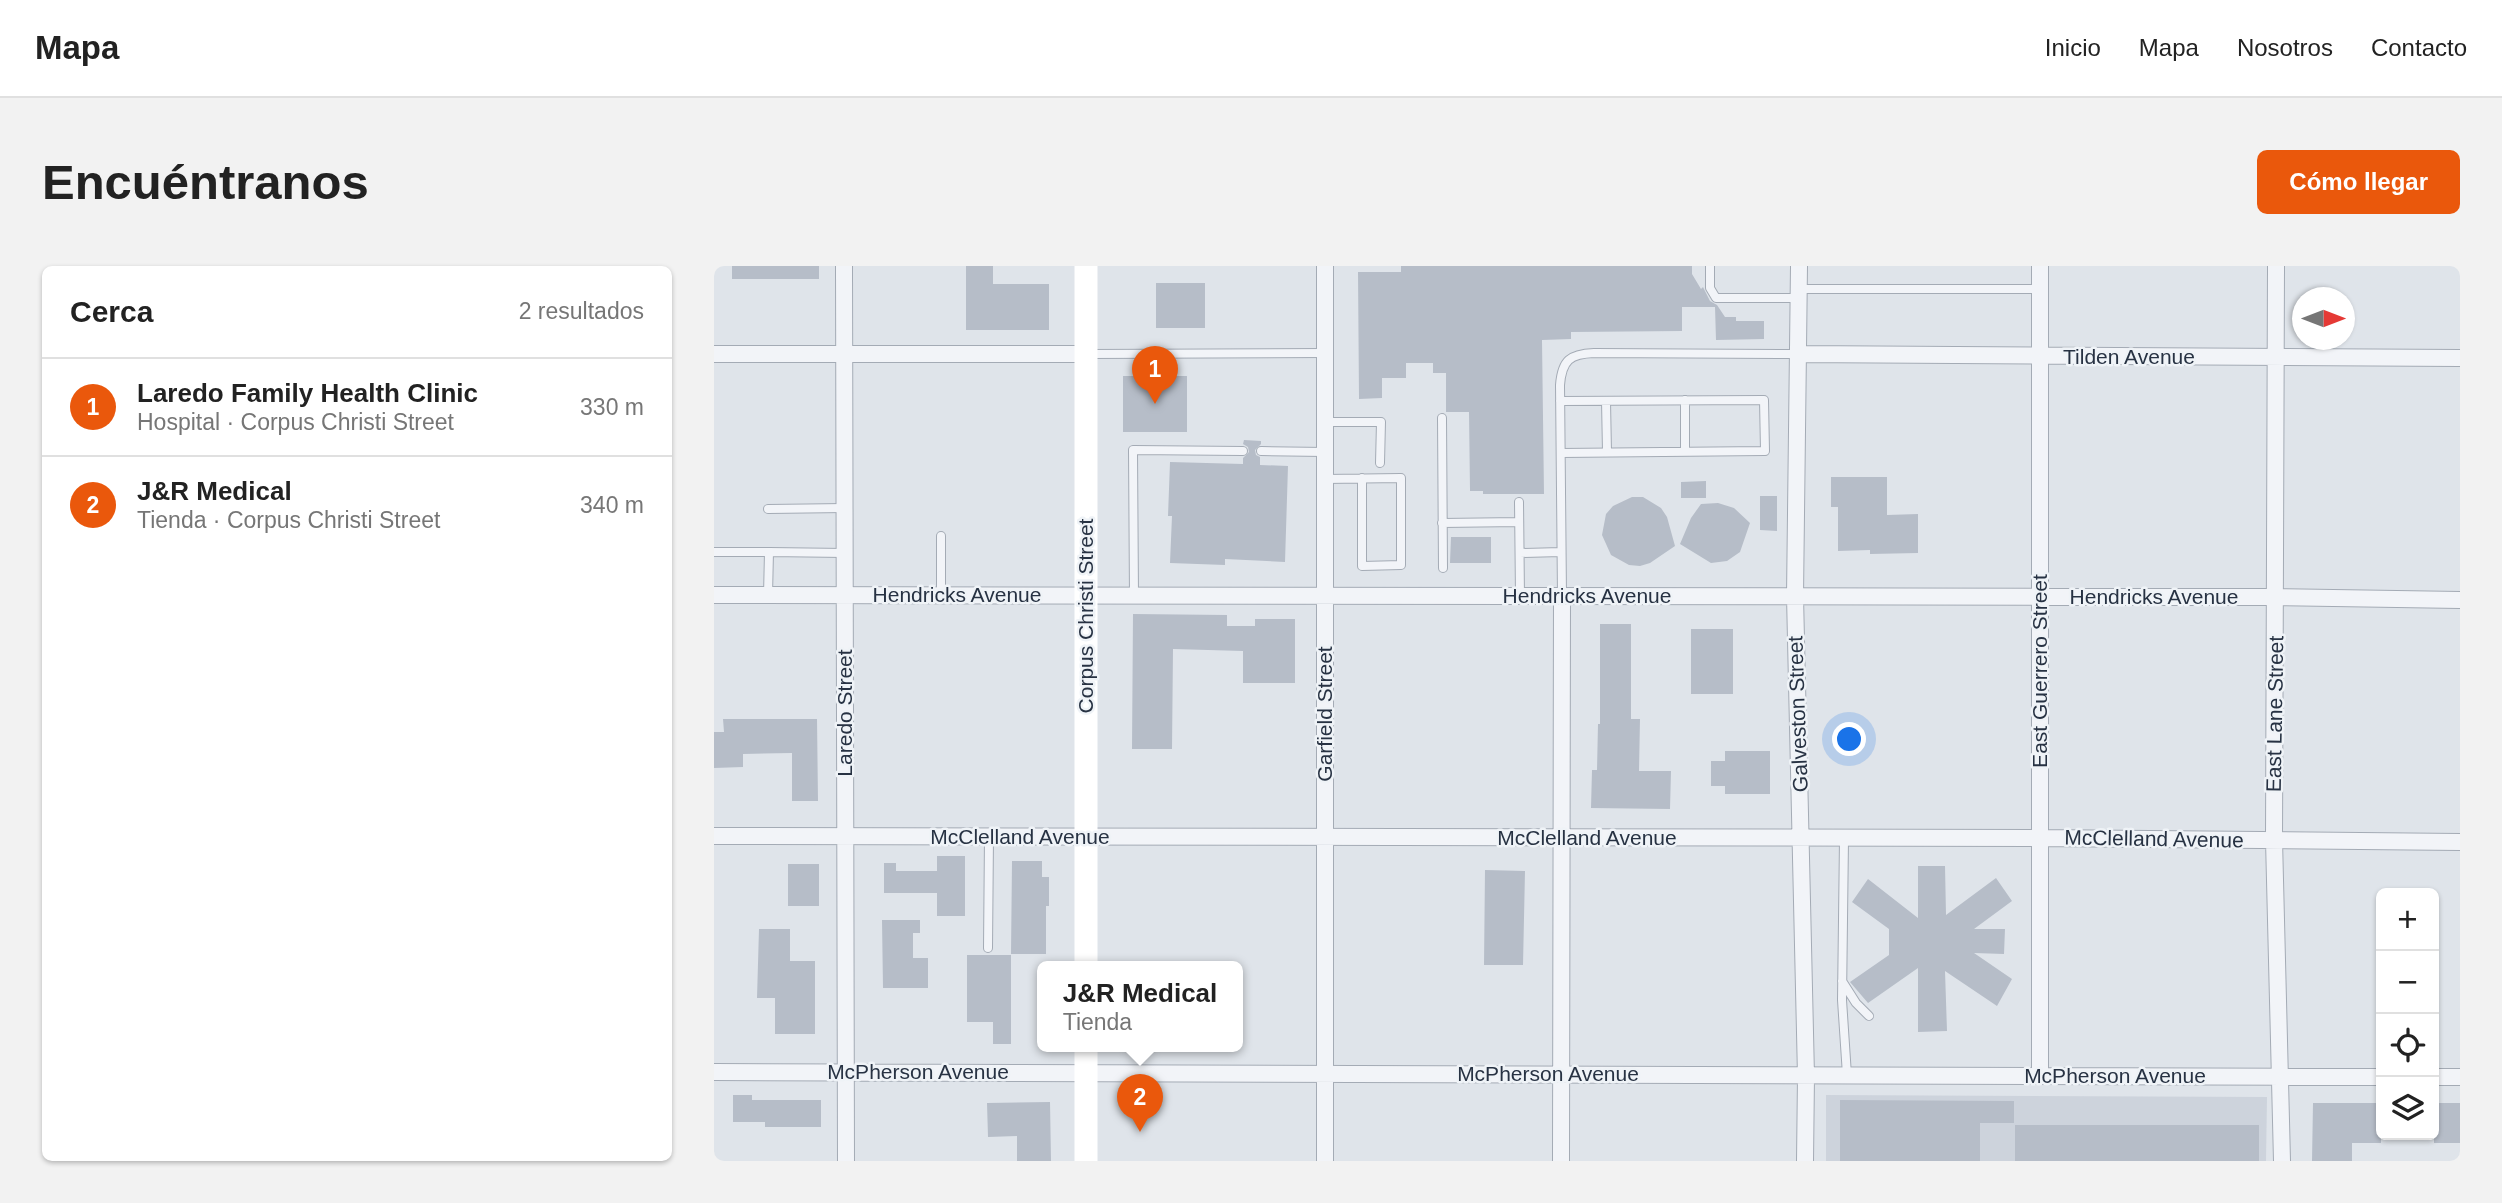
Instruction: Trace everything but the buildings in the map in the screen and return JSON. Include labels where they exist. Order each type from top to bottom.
[{"type":"main road","name":"Corpus Christi Street","points":[[1086,266],[1086,961]]},
{"type":"main road","points":[[1086,1052],[1086,1161]]},
{"type":"street","name":"Laredo Street","points":[[844,266],[846,1161]]},
{"type":"street","name":"Garfield Street","points":[[1325,266],[1325,1161]]},
{"type":"street","name":"Galveston Street","points":[[1799,266],[1795,596],[1806,1076],[1805,1161]]},
{"type":"street","name":"East Guerrero Street","points":[[2040,266],[2040,1076]]},
{"type":"street","name":"East Lane Street","points":[[2276,266],[2277,597],[2274,840],[2282,1161]]},
{"type":"street","points":[[714,354],[1086,354]]},
{"type":"street","name":"Tilden Avenue","points":[[1798,354],[2460,358]]},
{"type":"street","name":"Hendricks Avenue","points":[[714,595],[2277,597],[2460,600]]},
{"type":"street","points":[[1562,596],[1562,1161]]},
{"type":"street","name":"McClelland Avenue","points":[[714,836],[2040,838],[2460,842]]},
{"type":"street","name":"McPherson Avenue","points":[[714,1072],[2376,1077]]},
{"type":"street","points":[[2439,1077],[2460,1077]]},
{"type":"lane","points":[[1710,266],[1710,288],[1716,298],[1799,293],[2040,289]]},
{"type":"lane","points":[[1086,354],[1325,353]]},
{"type":"lane","points":[[1562,596],[1560,401],[1561,372],[1565,363],[1581,354],[1798,354]]},
{"type":"lane","points":[[1685,400],[1685,451]]},
{"type":"lane","points":[[1560,401],[1764,400],[1765,451],[1561,453]]},
{"type":"lane","points":[[1606,401],[1607,452]]},
{"type":"lane","points":[[1442,418],[1443,568]]},
{"type":"lane","points":[[1325,422],[1381,422],[1380,463]]},
{"type":"lane","points":[[1133,596],[1133,450],[1243,451]]},
{"type":"lane","points":[[1261,451],[1325,452]]},
{"type":"lane","points":[[1325,479],[1362,478],[1401,478],[1401,565],[1363,566],[1362,478]]},
{"type":"lane","points":[[1520,502],[1520,596]]},
{"type":"lane","points":[[768,509],[845,508]]},
{"type":"lane","points":[[1442,523],[1520,522]]},
{"type":"lane","points":[[941,536],[941,595]]},
{"type":"lane","points":[[714,552],[845,553]]},
{"type":"lane","points":[[768,595],[769,552]]},
{"type":"lane","points":[[1520,553],[1561,552]]},
{"type":"lane","points":[[988,948],[989,837]]},
{"type":"lane","points":[[1844,839],[1842,981],[1847,1075]]},
{"type":"lane","points":[[1842,981],[1856,1003],[1869,1016]]},
{"type":"shaded area","points":[[1826,1095],[2267,1097],[2266,1161],[1826,1161]]},
{"type":"place","name":"Laredo Family Health Clinic","points":[[1155,404]]},
{"type":"place","name":"J&R Medical","points":[[1140,1132]]}]
